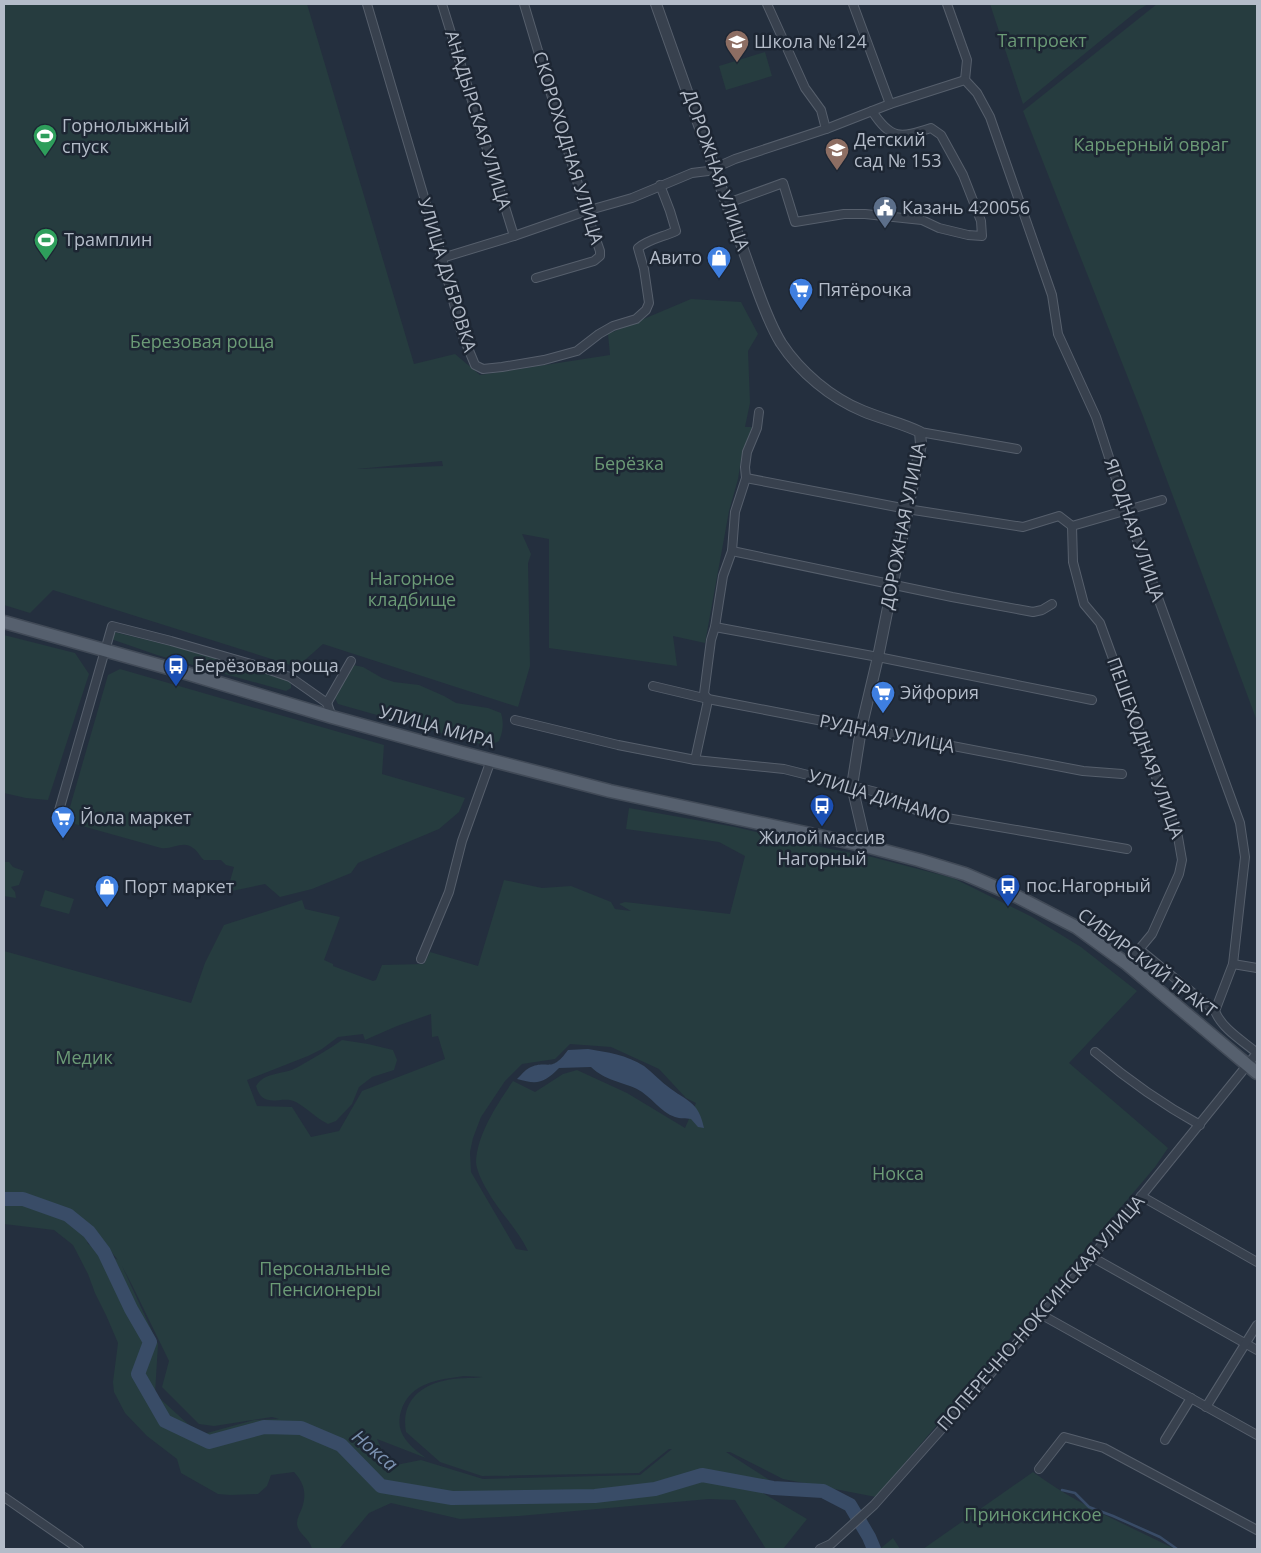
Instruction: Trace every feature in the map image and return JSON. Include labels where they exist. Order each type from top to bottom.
[{"type":"main road","name":"УЛИЦА МИРА","points":[[4,622],[179,671],[332,717],[610,791],[866,846]]},
{"type":"main road","name":"СИБИРСКИЙ ТРАКТ","points":[[866,846],[965,874],[1014,895],[1076,928],[1127,964],[1253,1068]]},
{"type":"street","name":"УЛИЦА ДУБРОВКА","points":[[367,4],[442,258],[461,331],[476,365],[483,369],[502,367],[544,360],[577,351],[599,334],[613,326],[636,318],[646,310],[649,303],[644,269],[638,248],[646,242],[662,238],[676,230],[660,185]]},
{"type":"street","name":"АНАДЫРСКАЯ УЛИЦА","points":[[442,4],[514,236]]},
{"type":"street","name":"СКОРОХОДНАЯ УЛИЦА","points":[[524,4],[586,211],[600,251],[600,256],[594,261],[536,278]]},
{"type":"street","name":"ДОРОЖНАЯ УЛИЦА","points":[[656,4],[756,286],[771,324],[790,355],[826,390],[861,410],[920,432],[920,444],[878,657],[861,729],[852,786],[866,846]]},
{"type":"street","points":[[767,4],[805,88],[821,110],[826,129]]},
{"type":"street","points":[[853,4],[890,104]]},
{"type":"street","points":[[442,258],[632,198],[692,173],[708,171],[714,167],[826,129],[890,104],[965,80],[967,60],[947,4]]},
{"type":"street","name":"ЯГОДНАЯ УЛИЦА","points":[[965,80],[977,93],[990,117],[1052,295],[1058,334],[1096,417],[1126,510],[1240,823],[1245,857],[1233,964],[1214,1011]]},
{"type":"street","points":[[728,203],[783,183],[794,222],[844,214],[865,214],[922,220],[939,228],[968,235],[982,236],[981,221],[963,175],[941,135],[931,128],[914,134],[900,135],[891,133],[881,126],[872,111]]},
{"type":"street","points":[[695,760],[708,699],[704,694],[711,640],[724,576],[732,551],[735,512],[746,478],[747,452],[757,428],[759,412]]},
{"type":"street","points":[[920,432],[1017,449]]},
{"type":"street","points":[[746,478],[907,509],[1023,527],[1059,516],[1072,526],[1162,500]]},
{"type":"street","name":"ПЕШЕХОДНАЯ УЛИЦА","points":[[1072,526],[1073,562],[1084,604],[1100,623],[1178,837],[1182,860],[1178,874],[1152,934],[1127,964]]},
{"type":"street","points":[[732,551],[1033,612],[1042,610],[1052,604]]},
{"type":"street","points":[[56,821],[112,626],[171,641],[290,677],[327,703],[332,717]]},
{"type":"street","points":[[715,627],[878,657],[1092,700]]},
{"type":"street","points":[[327,703],[351,661]]},
{"type":"street","name":"РУДНАЯ УЛИЦА","points":[[653,686],[708,699],[1083,771],[1122,774]]},
{"type":"street","name":"УЛИЦА ДИНАМО","points":[[515,720],[695,760],[784,769],[880,793],[916,810],[941,817],[1126,849]]},
{"type":"street","points":[[421,958],[449,892],[463,839],[491,760]]},
{"type":"street","points":[[1139,950],[1214,1011],[1217,1018],[1257,1053]]},
{"type":"street","points":[[1233,964],[1257,968]]},
{"type":"street","points":[[1095,1052],[1128,1079],[1168,1107],[1200,1125]]},
{"type":"street","name":"ПОПЕРЕЧНО-НОКСИНСКАЯ УЛИЦА","points":[[820,1549],[831,1544],[874,1505],[1042,1315],[1200,1125],[1253,1068],[1257,1053]]},
{"type":"street","points":[[1141,1196],[1257,1262]]},
{"type":"street","points":[[1092,1257],[1257,1350]]},
{"type":"street","points":[[1042,1315],[1257,1435]]},
{"type":"street","points":[[1206,1407],[1257,1325]]},
{"type":"street","points":[[1165,1440],[1191,1398]]},
{"type":"street","points":[[1039,1469],[1064,1437],[1104,1448],[1257,1530]]},
{"type":"street","points":[[4,1498],[79,1549]]},
{"type":"green space","name":"Березовая роща","points":[[4,4],[307,4],[414,364],[455,354],[480,375],[610,355],[608,334],[691,299],[741,302],[758,334],[748,351],[750,403],[745,427],[752,427],[742,454],[738,479],[729,511],[705,643],[673,636],[677,666],[549,648],[549,539],[522,534],[531,554],[528,563],[530,666],[518,707],[323,644],[297,667],[53,590],[30,613],[4,605]],"holes":[[[442,461],[443,466],[357,469]]]},
{"type":"green space","name":"Татпроект","points":[[990,4],[1148,4],[1023,104]]},
{"type":"green space","name":"Карьерный овраг","points":[[1157,4],[1257,4],[1257,721],[1143,416],[1023,111]]},
{"type":"green space","points":[[765,52],[772,76],[726,90],[719,66]]},
{"type":"green space","points":[[114,632],[199,651],[288,680],[291,688],[286,691],[157,655],[111,639]]},
{"type":"green space","points":[[4,635],[75,653],[89,674],[48,800],[4,793]]},
{"type":"green space","points":[[349,664],[363,667],[382,678],[394,682],[419,685],[456,703],[488,708],[501,713],[503,727],[499,741],[491,745],[476,743],[338,704],[332,692]]},
{"type":"green space","points":[[120,669],[384,745],[382,774],[465,798],[459,812],[439,829],[358,863],[351,873],[312,889],[280,897],[265,884],[227,892],[234,867],[226,865],[221,860],[204,860],[195,849],[185,845],[161,848],[75,824],[70,816],[70,807],[108,675]]},
{"type":"green space","points":[[629,808],[735,827],[872,857],[953,878],[1032,917],[1081,947],[1137,991],[1069,1063],[1168,1148],[1155,1167],[876,1497],[783,1479],[730,1452],[726,1452],[774,1483],[761,1492],[807,1519],[783,1549],[766,1549],[735,1500],[709,1499],[519,1516],[460,1519],[391,1503],[369,1513],[339,1549],[312,1549],[301,1533],[297,1523],[304,1503],[304,1493],[302,1484],[294,1472],[271,1475],[267,1486],[258,1494],[230,1495],[218,1494],[181,1473],[177,1459],[147,1436],[125,1413],[114,1392],[113,1382],[118,1343],[88,1274],[73,1245],[54,1230],[4,1224],[4,951],[191,1003],[205,963],[224,925],[302,900],[305,909],[340,917],[324,960],[333,964],[333,966],[373,981],[376,980],[382,965],[424,964],[430,952],[478,966],[504,880],[542,888],[571,886],[611,902],[615,909],[631,911],[619,904],[625,902],[730,914],[745,856],[719,842],[626,829]],"holes":[[[431,1014],[432,1037],[438,1036],[445,1059],[362,1091],[339,1131],[311,1137],[292,1107],[257,1106],[247,1080],[308,1056],[322,1049],[338,1037],[363,1034],[365,1040]],[[570,1044],[611,1047],[659,1069],[686,1098],[696,1103],[685,1128],[627,1093],[577,1070],[563,1074],[535,1092],[513,1081],[484,1130],[477,1151],[476,1165],[485,1187],[528,1251],[516,1249],[471,1172],[470,1152],[481,1117],[505,1081],[522,1064],[555,1059]],[[80,1219],[89,1226],[118,1260],[88,1244]],[[122,1266],[169,1361],[162,1387],[199,1424],[214,1426],[272,1417],[279,1419],[254,1420],[200,1435],[155,1394],[158,1344]],[[464,1376],[483,1377],[448,1380],[434,1384],[419,1392],[413,1398],[406,1413],[406,1432],[440,1462],[482,1476],[639,1473],[669,1449],[672,1449],[640,1475],[483,1479],[421,1460],[396,1465],[387,1461],[377,1439],[426,1458],[408,1443],[404,1437],[399,1423],[400,1415],[405,1401],[418,1388],[444,1379]]]},
{"type":"green space","points":[[4,862],[9,862],[13,867],[24,871],[19,885],[11,887],[15,892],[16,898],[4,896]]},
{"type":"green space","points":[[45,890],[74,899],[69,914],[40,906]]},
{"type":"green space","points":[[342,1040],[393,1050],[397,1060],[394,1070],[372,1077],[359,1087],[352,1104],[336,1121],[328,1124],[296,1102],[291,1100],[268,1100],[259,1094],[256,1086],[260,1081],[298,1067]]},
{"type":"green space","name":"Приноксинское","points":[[1033,1472],[1049,1484],[1084,1504],[1175,1549],[923,1549]]},
{"type":"green space","points":[[893,1538],[900,1549],[881,1548]]},
{"type":"water","points":[[588,1049],[624,1057],[644,1066],[696,1108],[704,1128],[698,1127],[691,1119],[677,1118],[670,1115],[642,1092],[608,1078],[591,1067],[559,1068],[545,1080],[536,1082],[517,1079],[524,1071],[535,1065],[549,1065],[557,1062],[568,1050]]},
{"type":"waterway","name":"Нокса","points":[[4,1199],[23,1199],[68,1215],[89,1232],[104,1252],[131,1309],[150,1342],[138,1374],[165,1421],[209,1442],[264,1427],[301,1428],[341,1445],[381,1486],[452,1498],[595,1496],[655,1489],[702,1475],[773,1488],[823,1491],[850,1505],[874,1549]]},
{"type":"waterway","points":[[1062,1490],[1075,1493],[1089,1507],[1160,1537],[1177,1549]]},
{"type":"place","name":"Школа №124","points":[[737,63]]},
{"type":"place","name":"Горнолыжный спуск","points":[[45,157]]},
{"type":"place","name":"Детский сад № 153","points":[[837,171]]},
{"type":"place","name":"Казань 420056","points":[[885,229]]},
{"type":"place","name":"Трамплин","points":[[46,261]]},
{"type":"place","name":"Авито","points":[[719,279]]},
{"type":"place","name":"Пятёрочка","points":[[801,311]]},
{"type":"place","name":"Берёзовая роща","points":[[176,687]]},
{"type":"place","name":"Эйфория","points":[[883,714]]},
{"type":"place","name":"Жилой массив Нагорный","points":[[822,827]]},
{"type":"place","name":"Йола маркет","points":[[63,839]]},
{"type":"place","name":"пос.Нагорный","points":[[1008,907]]},
{"type":"place","name":"Порт маркет","points":[[107,908]]},
{"type":"park label","name":"Берёзка","points":[[629,464]]},
{"type":"park label","name":"Нагорное кладбище","points":[[412,589]]},
{"type":"park label","name":"Медик","points":[[84,1058]]},
{"type":"park label","name":"Персональные Пенсионеры","points":[[325,1279]]}]
